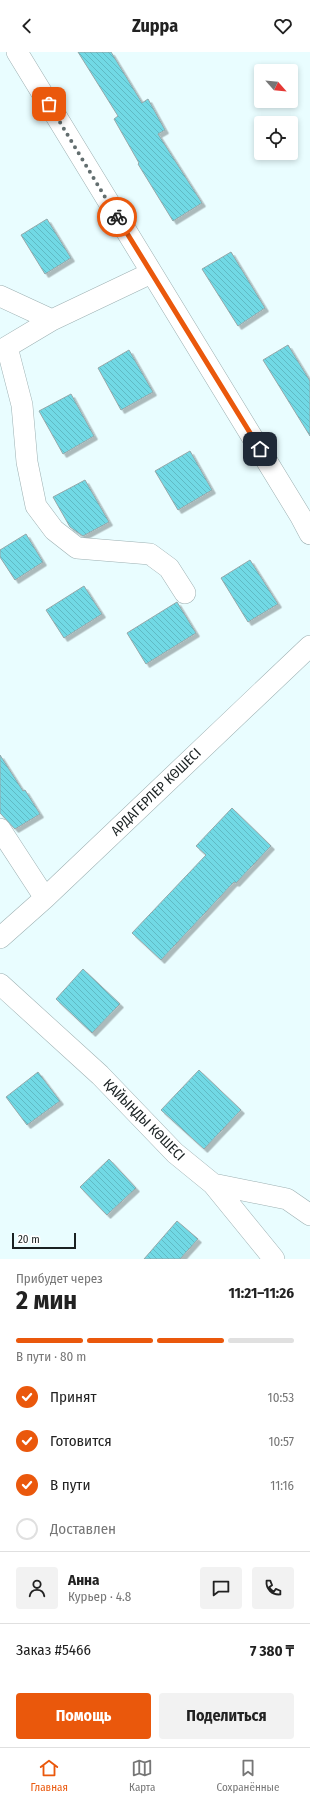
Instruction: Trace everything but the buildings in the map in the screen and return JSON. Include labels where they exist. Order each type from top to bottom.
[{"type":"street","points":[[17,52],[297,510],[310,534]]},
{"type":"street","points":[[151,273],[52,320],[3,349],[22,405],[27,462],[36,506],[54,530],[77,548],[150,554],[169,568],[185,593]]},
{"type":"street","points":[[0,296],[52,320]]},
{"type":"street","name":"АРДАГЕРЛЕР КӨШЕСІ","points":[[0,938],[45,898],[310,646]]},
{"type":"street","points":[[0,829],[45,898]]},
{"type":"street","name":"ҚАЙЫҢДЫ КӨШЕСІ","points":[[0,984],[100,1075],[176,1153],[213,1184],[287,1199],[310,1215]]},
{"type":"street","points":[[213,1184],[274,1259]]},
{"type":"way so far","points":[[49,104],[117,217]]},
{"type":"route","points":[[117,217],[260,449]]}]
